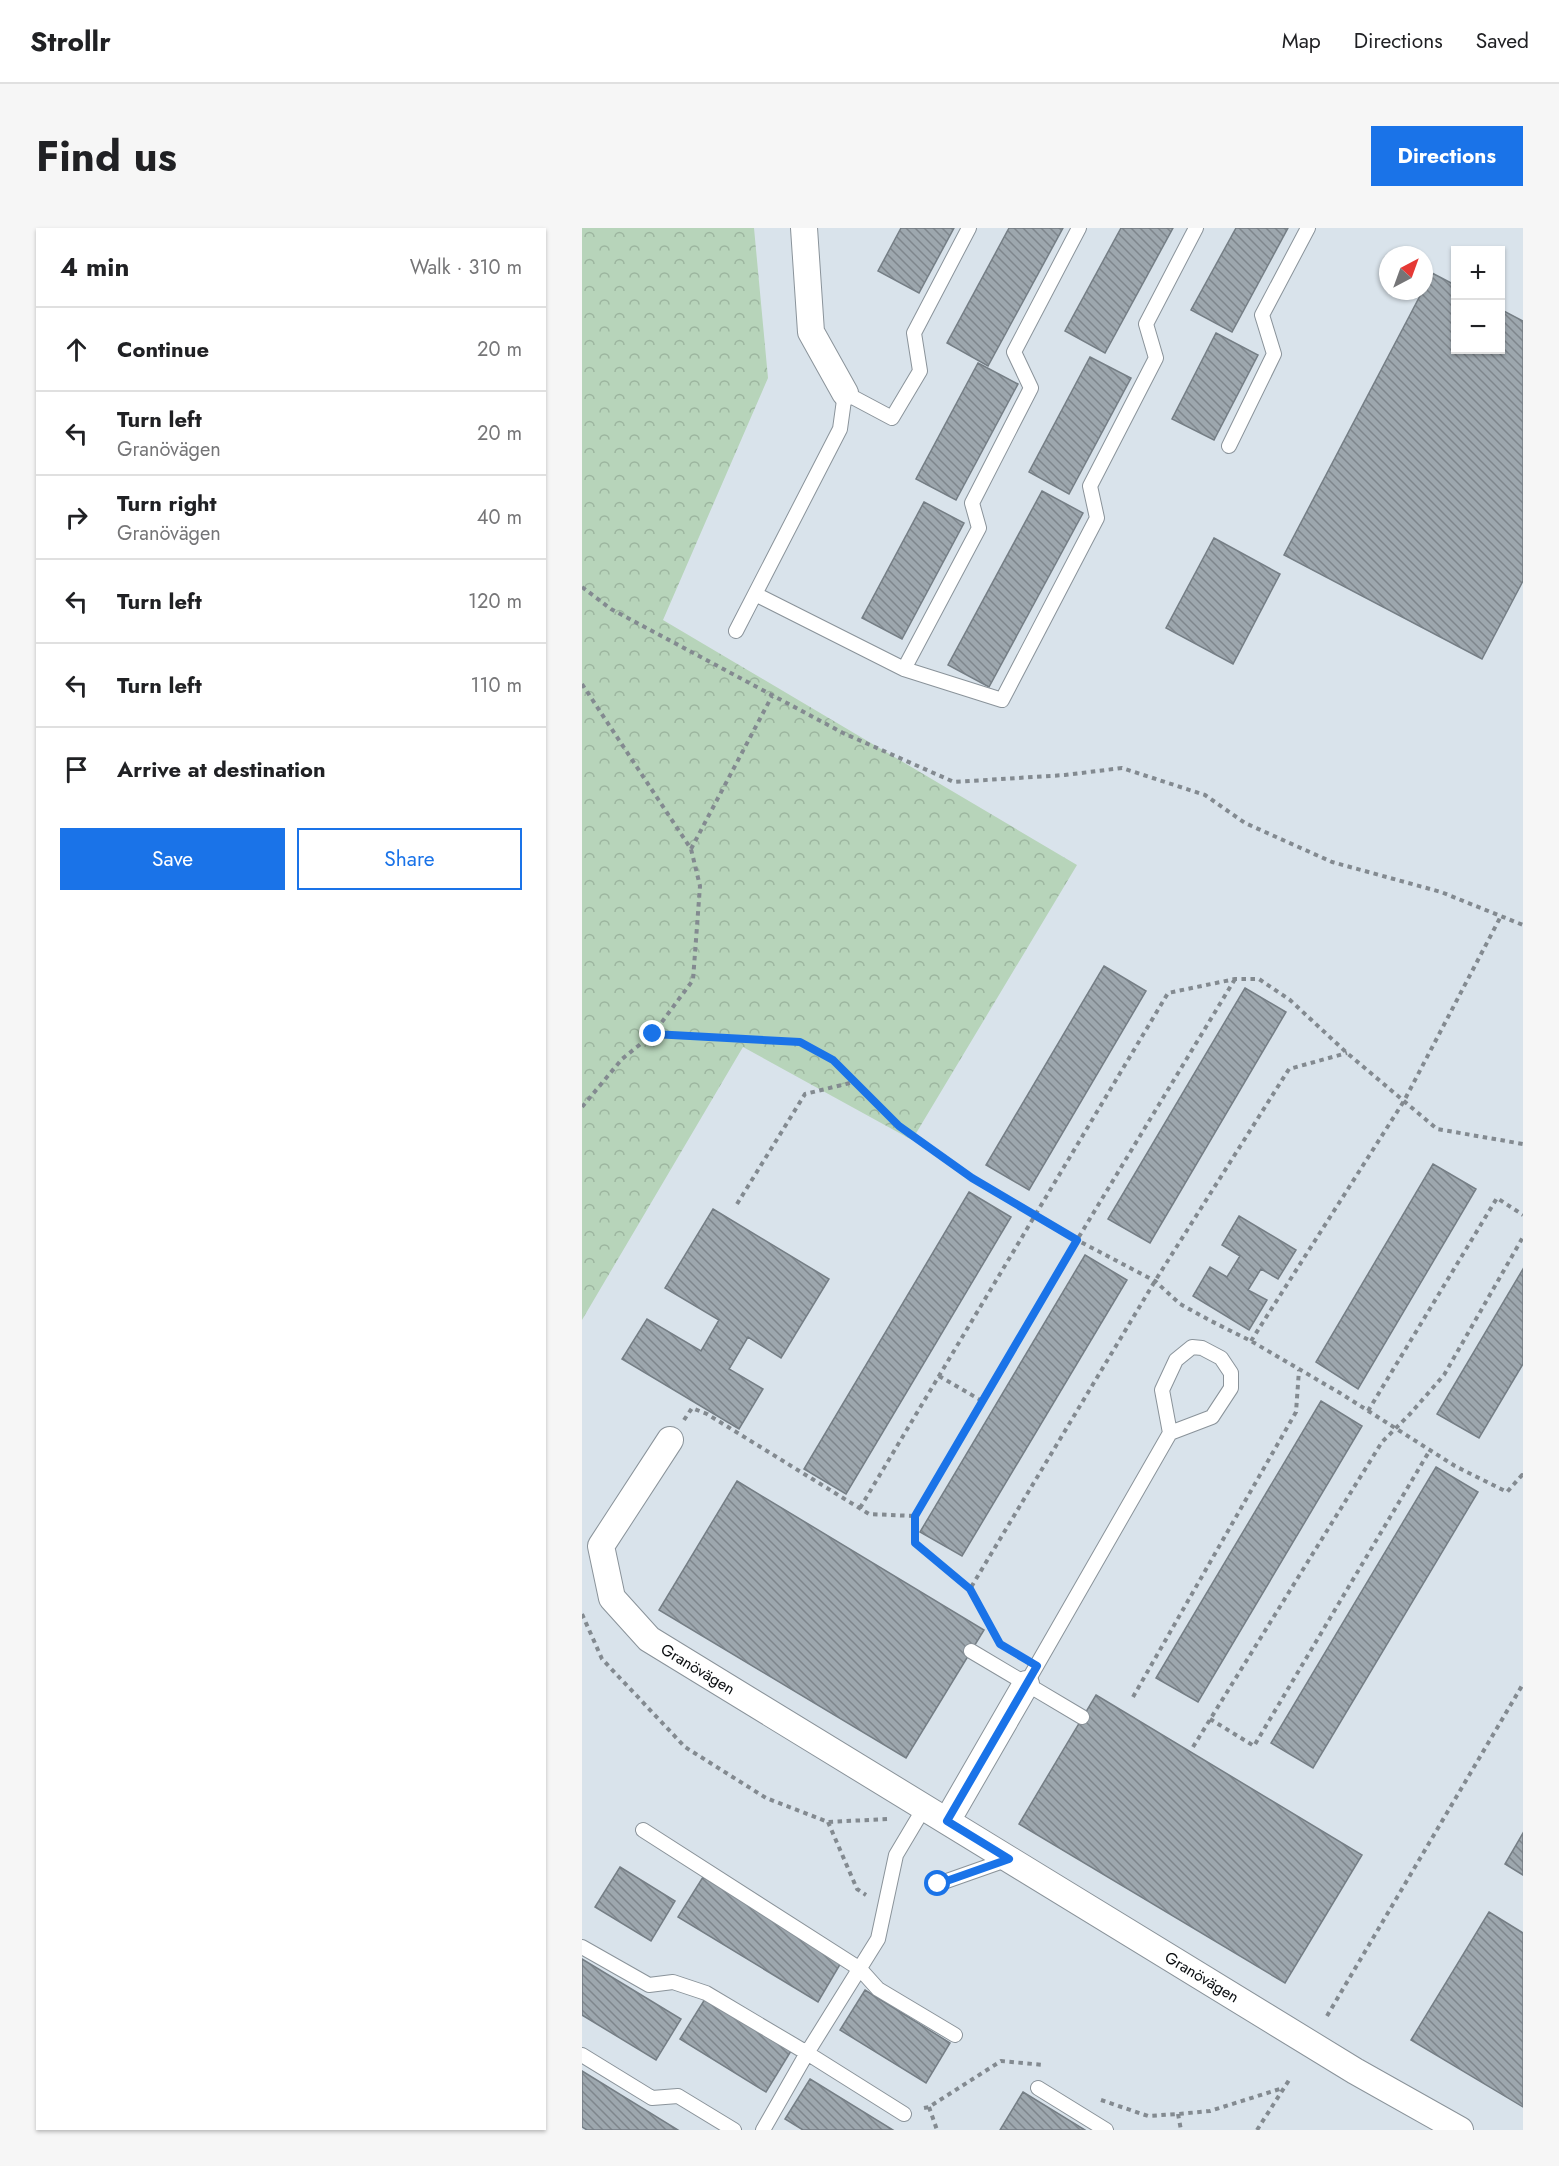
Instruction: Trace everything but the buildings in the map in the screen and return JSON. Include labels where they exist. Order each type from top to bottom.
[{"type":"street","points":[[804,228],[811,332],[845,393]]},
{"type":"street","name":"Granövägen","points":[[670,1440],[601,1546],[612,1599],[649,1639],[1355,2070],[1460,2130]]},
{"type":"street","points":[[947,1821],[1026,1684]]},
{"type":"lane","points":[[736,631],[840,429],[845,393],[892,418],[920,370],[914,333],[969,228]]},
{"type":"lane","points":[[904,669],[979,528],[972,503],[1031,388],[1014,352],[1079,228]]},
{"type":"lane","points":[[755,594],[904,669],[1002,700],[1097,518],[1090,486],[1156,358],[1146,324],[1196,228]]},
{"type":"lane","points":[[1228,446],[1274,354],[1262,315],[1308,228]]},
{"type":"lane","points":[[1026,1684],[1170,1433],[1212,1417],[1231,1388],[1231,1373],[1221,1359],[1202,1348],[1192,1347],[1176,1360],[1162,1390],[1170,1433]]},
{"type":"lane","points":[[971,1651],[1082,1718]]},
{"type":"lane","points":[[763,2130],[807,2053],[878,1939],[896,1855],[924,1808]]},
{"type":"lane","points":[[643,1830],[860,1969],[878,1989],[955,2036]]},
{"type":"lane","points":[[938,1884],[1009,1859]]},
{"type":"lane","points":[[582,1947],[649,1985],[674,1983],[706,1993],[904,2114]]},
{"type":"lane","points":[[582,2055],[652,2098],[678,2097],[734,2130]]},
{"type":"lane","points":[[1038,2088],[1106,2130]]},
{"type":"path","points":[[582,587],[611,609],[843,734],[954,782],[1065,775],[1122,768],[1205,795],[1245,823],[1332,862],[1441,892],[1523,925]]},
{"type":"path","points":[[582,684],[691,849],[700,886],[693,980],[653,1034],[622,1059],[582,1107]]},
{"type":"path","points":[[691,849],[772,696]]},
{"type":"path","points":[[1251,1341],[1404,1101],[1501,916]]},
{"type":"path","points":[[860,1508],[1168,993],[1235,979],[1259,979],[1290,1000],[1347,1053],[1437,1130],[1523,1144]]},
{"type":"path","points":[[1000,1644],[970,1589],[915,1543],[915,1516],[1077,1240],[1235,979]]},
{"type":"path","points":[[653,1034],[800,1042],[833,1060],[899,1126],[972,1178],[1077,1240],[1155,1281],[1180,1304],[1251,1341],[1455,1466],[1507,1492],[1522,1476]]},
{"type":"path","points":[[970,1589],[1155,1281],[1289,1069],[1347,1053]]},
{"type":"path","points":[[737,1204],[805,1094],[855,1082]]},
{"type":"path","points":[[1368,1411],[1497,1198],[1523,1215]]},
{"type":"path","points":[[1193,1747],[1382,1442],[1444,1375],[1523,1237]]},
{"type":"path","points":[[1133,1697],[1296,1412],[1299,1370]]},
{"type":"path","points":[[939,1376],[982,1401]]},
{"type":"path","points":[[707,1414],[869,1514],[915,1516]]},
{"type":"path","points":[[1210,1719],[1254,1746],[1430,1450]]},
{"type":"path","points":[[582,1614],[602,1659],[685,1747],[766,1798],[828,1822],[897,1818],[924,1808]]},
{"type":"path","points":[[1327,2016],[1523,1684]]},
{"type":"path","points":[[828,1822],[857,1889],[885,1909]]},
{"type":"path","points":[[1257,2130],[1291,2077]]},
{"type":"path","points":[[929,2107],[937,2130]]},
{"type":"path","points":[[1178,2114],[1181,2130]]},
{"type":"green space","points":[[582,228],[754,228],[768,378],[663,620],[1077,865],[912,1140],[743,1047],[582,1320]]},
{"type":"route","points":[[653,1034],[800,1042],[833,1060],[899,1126],[972,1178],[1077,1240],[915,1516],[915,1543],[970,1589],[1000,1644],[1037,1666],[947,1821],[1009,1859],[938,1884]]}]
